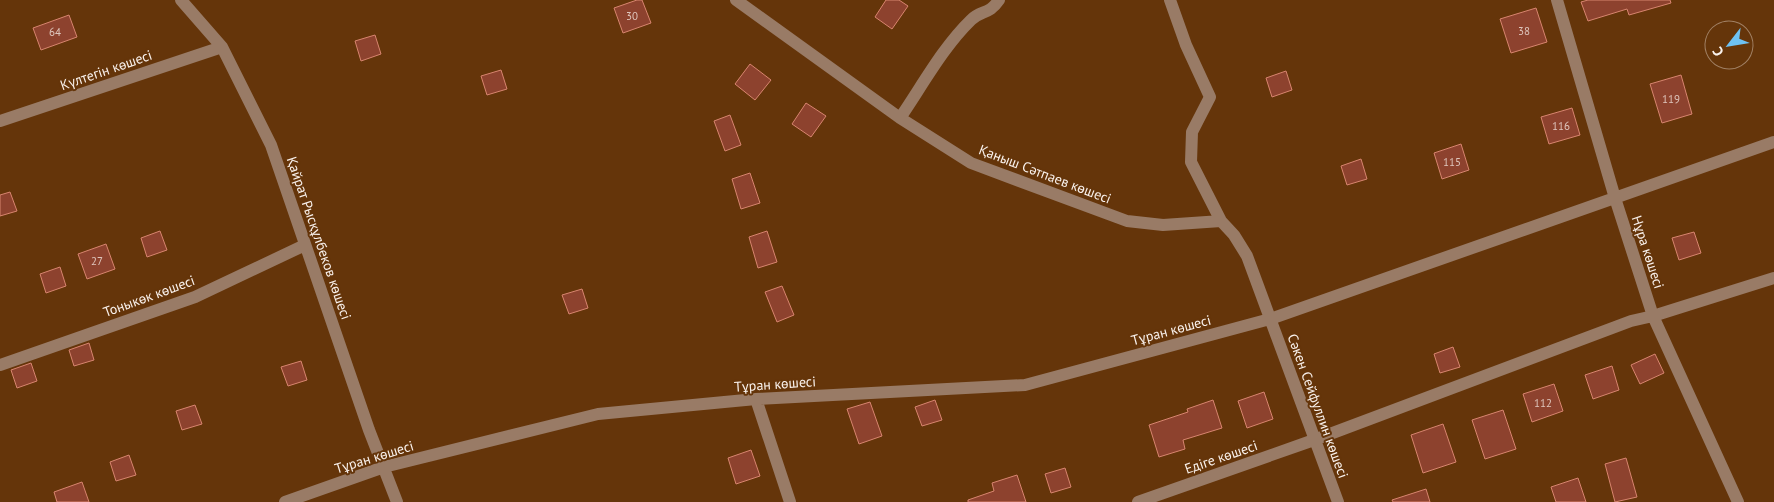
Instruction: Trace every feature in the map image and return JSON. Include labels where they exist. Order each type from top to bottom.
[{"type":"street","name":"Қайрат Рысқұлбеков көшесі","points":[[181,0],[222,47],[271,145],[369,430],[396,502]]},
{"type":"street","name":"Қаныш Сәтпаев көшесі","points":[[736,0],[900,118],[971,163],[1127,221],[1163,225],[1221,221]]},
{"type":"street","points":[[900,118],[944,54],[972,18],[993,9],[999,0]]},
{"type":"street","points":[[1170,0],[1186,45],[1210,97],[1192,132],[1191,162],[1221,221],[1234,235],[1246,256],[1270,320]]},
{"type":"street","name":"Нұра көшесі","points":[[1558,0],[1615,198],[1653,316],[1738,502]]},
{"type":"street","name":"Күлтегін көшесі","points":[[0,121],[222,47]]},
{"type":"street","name":"Тұран көшесі","points":[[285,502],[384,467],[598,414],[756,399],[1024,385],[1270,320],[1774,142]]},
{"type":"street","name":"Тоныкөк көшесі","points":[[0,365],[194,297],[305,245]]},
{"type":"street","name":"Едіге көшесі","points":[[1138,502],[1314,440],[1631,321],[1653,316],[1774,278]]},
{"type":"street","name":"Сәкен Сейфуллин көшесі","points":[[1270,320],[1338,502]]},
{"type":"street","points":[[756,399],[790,502]]},
{"type":"building","points":[[642,0],[651,23],[623,33],[614,8]]},
{"type":"building","points":[[886,0],[899,0],[908,6],[892,29],[875,17]]},
{"type":"building","points":[[1588,0],[1670,0],[1671,3],[1629,15],[1627,9],[1588,21],[1581,2]]},
{"type":"building","points":[[1536,8],[1547,42],[1511,53],[1500,19]]},
{"type":"building","points":[[69,15],[77,37],[41,50],[33,28]]},
{"type":"building","points":[[375,35],[381,54],[361,61],[355,41]]},
{"type":"building","points":[[750,64],[771,80],[755,100],[735,84]]},
{"type":"building","points":[[501,70],[507,89],[487,95],[481,76]]},
{"type":"building","points":[[1286,71],[1292,90],[1272,97],[1266,78]]},
{"type":"building","points":[[1681,75],[1692,114],[1662,123],[1650,84]]},
{"type":"building","points":[[806,103],[826,116],[811,137],[792,124]]},
{"type":"building","points":[[1572,108],[1580,135],[1549,144],[1541,117]]},
{"type":"building","points":[[730,115],[741,145],[725,151],[714,121]]},
{"type":"building","points":[[1461,144],[1469,170],[1442,179],[1434,153]]},
{"type":"building","points":[[1361,159],[1367,179],[1347,185],[1341,166]]},
{"type":"building","points":[[750,173],[760,203],[741,209],[732,179]]},
{"type":"building","points":[[10,192],[17,211],[0,216],[0,195]]},
{"type":"building","points":[[160,231],[167,250],[147,257],[141,238]]},
{"type":"building","points":[[767,231],[777,262],[758,268],[749,237]]},
{"type":"building","points":[[1694,232],[1701,253],[1679,260],[1672,238]]},
{"type":"building","points":[[106,244],[115,269],[87,279],[78,254]]},
{"type":"building","points":[[60,267],[66,286],[46,293],[40,274]]},
{"type":"building","points":[[782,286],[794,315],[777,322],[765,292]]},
{"type":"building","points":[[582,289],[588,308],[569,314],[562,295]]},
{"type":"building","points":[[89,343],[94,360],[74,366],[69,350]]},
{"type":"building","points":[[1453,347],[1460,367],[1440,373],[1434,354]]},
{"type":"building","points":[[1655,354],[1664,373],[1640,384],[1631,365]]},
{"type":"building","points":[[301,361],[307,380],[288,386],[281,367]]},
{"type":"building","points":[[31,363],[37,381],[17,388],[11,370]]},
{"type":"building","points":[[1612,366],[1619,390],[1593,399],[1585,375]]},
{"type":"building","points":[[1554,384],[1563,411],[1532,422],[1523,394]]},
{"type":"building","points":[[1264,392],[1273,419],[1247,428],[1238,401]]},
{"type":"building","points":[[935,400],[942,420],[922,426],[915,407]]},
{"type":"building","points":[[1213,400],[1222,428],[1183,440],[1185,449],[1159,457],[1149,425],[1188,412],[1187,409]]},
{"type":"building","points":[[870,402],[882,436],[859,444],[847,409]]},
{"type":"building","points":[[195,405],[202,424],[182,430],[176,411]]},
{"type":"building","points":[[1503,410],[1516,449],[1485,459],[1472,420]]},
{"type":"building","points":[[1443,424],[1456,462],[1423,473],[1411,435]]},
{"type":"building","points":[[751,450],[760,476],[736,484],[728,458]]},
{"type":"building","points":[[129,455],[136,475],[116,481],[110,462]]},
{"type":"building","points":[[1626,458],[1637,497],[1615,502],[1605,464]]},
{"type":"building","points":[[1065,468],[1071,487],[1051,493],[1045,474]]},
{"type":"building","points":[[1017,475],[1026,502],[968,502],[968,500],[994,491],[992,483]]},
{"type":"building","points":[[1578,478],[1586,502],[1556,502],[1551,487]]},
{"type":"building","points":[[82,482],[89,502],[57,502],[54,492]]},
{"type":"building","points":[[1426,489],[1430,502],[1393,502],[1392,500]]}]
